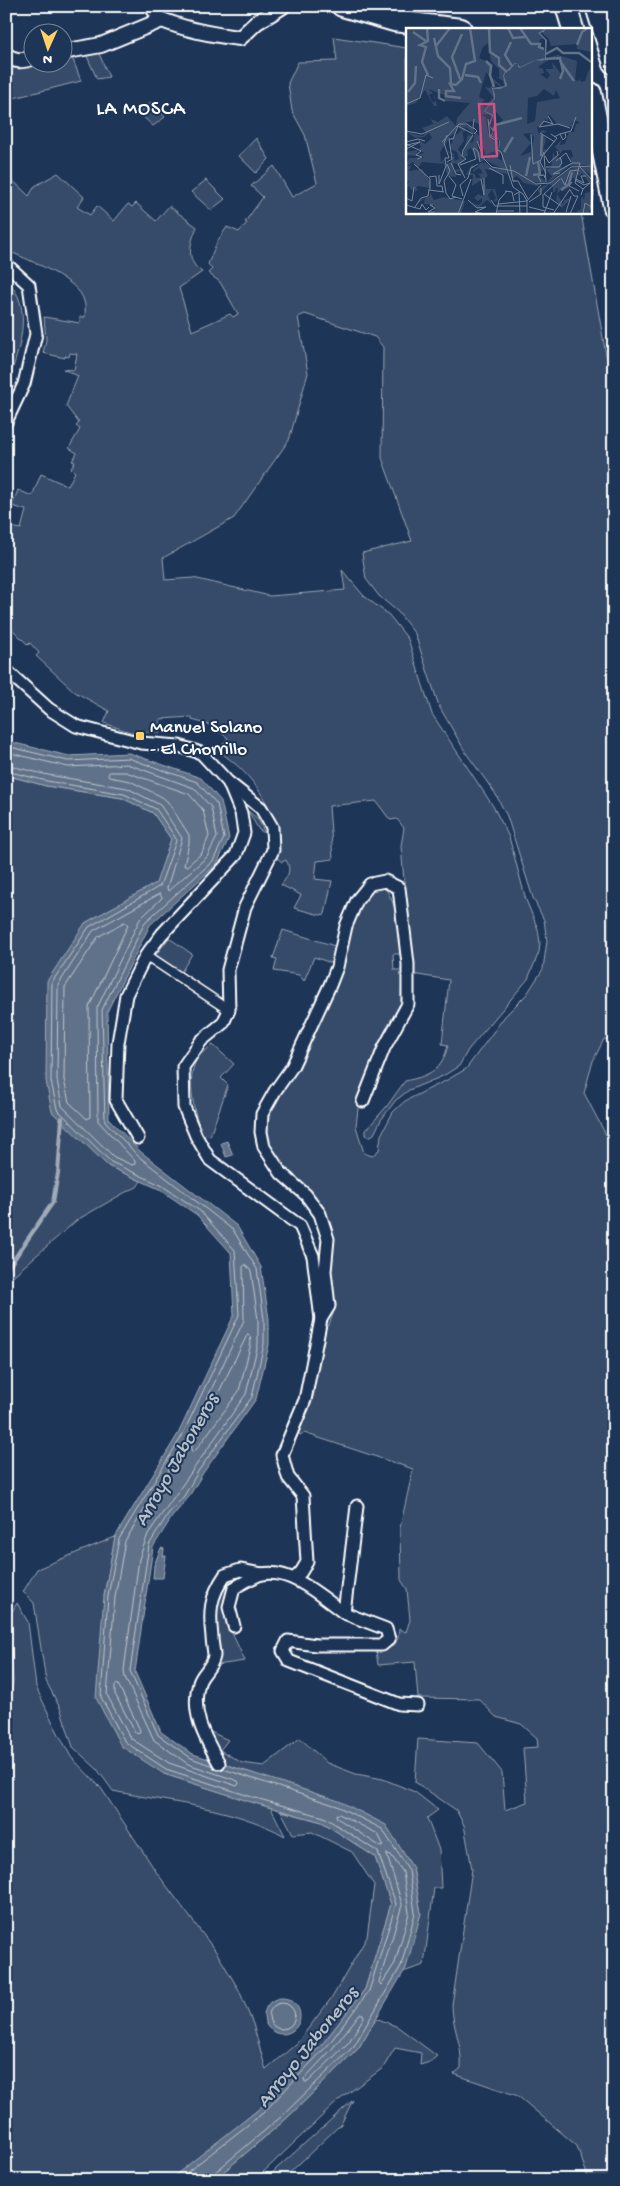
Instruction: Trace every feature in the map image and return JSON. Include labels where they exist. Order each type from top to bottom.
[{"type":"highway","points":[[342,6],[394,21],[453,28]]},
{"type":"highway","points":[[566,6],[573,28]]},
{"type":"highway","points":[[596,6],[614,64]]},
{"type":"highway","points":[[592,98],[614,206]]},
{"type":"highway","points":[[592,164],[614,217]]},
{"type":"street","points":[[149,6],[162,20],[177,26],[211,35],[240,38],[257,22],[282,6]]},
{"type":"street","points":[[72,50],[102,45],[162,20]]},
{"type":"street","points":[[6,55],[12,60],[22,59]]},
{"type":"street","points":[[6,264],[29,285],[36,334],[24,384],[6,422]]},
{"type":"street","points":[[6,670],[49,709],[76,726],[141,744],[179,746],[201,753],[228,782],[262,808],[272,827],[273,850],[245,907],[228,970],[229,1010],[223,1022],[201,1041],[182,1067],[184,1107],[196,1136],[210,1160],[300,1226],[313,1256],[321,1319],[305,1400],[282,1455],[288,1477],[303,1496],[307,1562],[295,1578]]},
{"type":"street","points":[[138,1138],[116,1100],[118,1043],[126,995],[146,955],[162,934],[236,855],[244,833],[241,813],[228,782]]},
{"type":"street","points":[[321,1319],[329,1306],[325,1271],[328,1239],[320,1214],[306,1195],[281,1173],[264,1146],[261,1132],[262,1114],[292,1067],[330,985],[337,967],[346,926],[358,900],[370,884],[385,881],[399,888],[408,964],[408,1004],[384,1048],[363,1101]]},
{"type":"street","points":[[146,955],[229,1010]]},
{"type":"street","points":[[344,1613],[357,1506]]},
{"type":"street","points":[[219,1762],[200,1730],[196,1700],[200,1681],[210,1669],[214,1656],[210,1611],[214,1590],[225,1575],[240,1570],[295,1578],[344,1613],[386,1629],[389,1638],[382,1645],[350,1646],[288,1641],[283,1651],[289,1660],[399,1704],[418,1705]]},
{"type":"street","points":[[234,1626],[230,1607],[234,1588],[264,1574]]},
{"type":"shaded area","points":[[334,37],[406,48],[406,214],[581,214],[606,355],[614,376],[614,1040],[604,1039],[593,1061],[584,1093],[606,1135],[614,1140],[614,2180],[589,2180],[577,2146],[518,2096],[454,2074],[461,2068],[461,2060],[452,2005],[472,1869],[464,1825],[456,1810],[415,1782],[418,1739],[478,1743],[502,1772],[505,1810],[527,1802],[523,1748],[538,1747],[537,1738],[521,1724],[496,1717],[479,1699],[418,1698],[415,1662],[378,1665],[376,1650],[394,1646],[398,1638],[399,1629],[406,1632],[410,1620],[407,1589],[401,1580],[400,1528],[413,1469],[304,1433],[300,1435],[298,1432],[309,1410],[314,1393],[317,1360],[324,1325],[329,1325],[336,1305],[329,1273],[330,1230],[265,1143],[265,1123],[272,1101],[296,1068],[347,928],[366,894],[375,888],[384,887],[393,903],[399,928],[401,954],[393,954],[394,970],[402,970],[401,1002],[378,1044],[359,1101],[356,1126],[364,1153],[372,1156],[379,1150],[381,1135],[393,1112],[405,1101],[466,1069],[505,1016],[527,994],[543,969],[547,941],[544,920],[533,898],[507,816],[495,793],[466,753],[439,706],[415,634],[398,612],[379,596],[366,579],[362,553],[412,541],[382,458],[383,347],[375,337],[305,314],[298,317],[308,373],[289,440],[234,518],[163,558],[165,580],[193,578],[270,596],[345,590],[342,570],[364,596],[389,615],[408,639],[432,714],[493,806],[509,837],[526,900],[538,929],[540,943],[539,952],[528,979],[468,1050],[459,1066],[443,1076],[409,1090],[395,1101],[381,1120],[374,1134],[369,1137],[366,1135],[366,1130],[405,1081],[421,1077],[433,1071],[442,1061],[448,1045],[442,1044],[449,980],[412,974],[401,846],[404,828],[397,819],[390,820],[376,801],[329,806],[333,859],[317,861],[315,879],[332,881],[325,914],[320,915],[294,908],[301,895],[281,885],[287,876],[289,867],[286,860],[282,862],[277,858],[275,826],[270,811],[254,783],[231,760],[218,751],[228,738],[210,725],[192,720],[192,717],[160,719],[161,732],[130,732],[104,723],[109,711],[75,692],[36,656],[39,653],[30,643],[28,645],[6,623],[6,536],[10,527],[21,529],[26,510],[12,506],[18,490],[32,496],[41,474],[68,486],[75,472],[71,468],[75,462],[72,461],[77,453],[69,448],[80,429],[76,426],[79,423],[66,406],[78,376],[63,369],[74,370],[77,354],[70,353],[69,357],[65,356],[65,358],[43,353],[46,340],[44,317],[80,323],[80,317],[85,317],[85,305],[80,293],[73,285],[38,264],[6,250],[6,174],[29,196],[35,186],[58,173],[84,197],[77,207],[90,215],[97,206],[114,221],[128,204],[132,207],[136,203],[156,221],[169,206],[197,227],[190,251],[193,263],[202,272],[179,288],[192,331],[230,314],[233,317],[238,314],[220,282],[208,273],[212,269],[208,264],[217,242],[227,227],[239,232],[247,223],[245,222],[263,197],[251,186],[274,166],[292,197],[317,183],[305,135],[292,111],[288,83],[298,62],[337,61]]},
{"type":"shaded area","points":[[98,51],[109,77],[97,79],[86,54]]},
{"type":"shaded area","points":[[72,57],[81,81],[6,100],[6,63],[22,66],[22,72],[72,72]]},
{"type":"shaded area","points":[[151,102],[165,117],[153,126],[139,113]]},
{"type":"shaded area","points":[[256,138],[269,159],[256,173],[239,156]]},
{"type":"shaded area","points":[[206,180],[225,199],[211,210],[191,192]]},
{"type":"shaded area","points":[[6,280],[15,291],[20,303],[22,331],[6,386]]},
{"type":"shaded area","points":[[6,775],[46,786],[122,798],[153,813],[171,839],[157,883],[85,923],[108,1166],[141,1181],[137,1187],[77,1220],[6,1282]]},
{"type":"shaded area","points":[[248,811],[258,819],[265,833],[259,830]]},
{"type":"shaded area","points":[[283,930],[335,946],[334,964],[314,957],[304,981],[299,975],[274,971],[277,959],[273,958]]},
{"type":"shaded area","points":[[169,938],[192,954],[180,974],[155,956]]},
{"type":"shaded area","points":[[213,1045],[234,1064],[221,1078],[228,1085],[210,1136],[202,1135],[199,1127],[194,1108],[192,1078],[197,1059]]},
{"type":"shaded area","points":[[115,1537],[104,1596],[164,1774],[271,1808],[285,1836],[245,1818],[223,1812],[113,1791],[97,1769],[73,1747],[61,1710],[46,1681],[34,1603],[23,1592],[37,1569]]},
{"type":"shaded area","points":[[250,1574],[242,1577],[228,1624],[245,1661],[217,1665],[214,1610],[226,1579],[236,1575]]},
{"type":"shaded area","points":[[17,1603],[28,1622],[36,1687],[71,1757],[101,1788],[157,1873],[217,1953],[239,1990],[253,2024],[266,2070],[297,2043],[333,1996],[367,1937],[374,1885],[352,1852],[312,1832],[293,1834],[281,1811],[322,1822],[375,1857],[391,1904],[365,1989],[324,2042],[259,2109],[171,2180],[6,2180],[6,1710],[13,1683],[10,1615]]},
{"type":"shaded area","points":[[209,1731],[228,1740],[220,1750],[242,1763],[264,1766],[300,1738],[327,1763],[356,1774],[383,1779],[415,1792],[438,1810],[427,1818],[439,1850],[441,1888],[434,1888],[424,1965],[403,1972],[421,1913],[413,1868],[251,1773],[224,1764]]},
{"type":"shaded area","points":[[376,2018],[398,2027],[437,2056],[430,2062],[420,2065],[421,2053],[395,2048],[383,2068],[339,2100],[255,2180],[214,2180],[285,2120],[358,2049]]},
{"type":"shaded area","points":[[353,2100],[341,2124],[282,2180],[267,2180],[275,2170]]},
{"type":"water","name":"Arroyo Jaboneros","points":[[6,741],[69,756],[129,753],[201,778],[221,801],[229,838],[217,864],[150,925],[107,1012],[109,1119],[141,1152],[237,1226],[261,1267],[269,1319],[269,1345],[256,1399],[203,1473],[188,1498],[172,1517],[153,1547],[135,1672],[161,1732],[193,1754],[339,1801],[386,1825],[413,1868],[421,1913],[406,1968],[358,2049],[285,2120],[214,2180],[169,2180],[259,2109],[324,2042],[365,1989],[391,1904],[375,1857],[322,1822],[251,1802],[164,1774],[121,1746],[96,1698],[104,1596],[115,1537],[178,1434],[234,1315],[231,1253],[197,1215],[159,1189],[108,1166],[52,1112],[46,1081],[47,981],[85,923],[156,883],[171,839],[153,813],[122,798],[46,786],[6,775]]},
{"type":"water","points":[[227,1141],[233,1155],[226,1157],[221,1143]]},
{"type":"water","points":[[161,1548],[164,1549],[163,1556],[166,1556],[163,1578],[153,1578],[154,1565]]},
{"type":"water","points":[[282,1998],[295,2003],[300,2016],[295,2029],[282,2034],[269,2029],[264,2016],[269,2003]]},
{"type":"waterway","points":[[6,1271],[53,1202],[58,1173],[62,1118]]},
{"type":"place","name":"Manuel Solano - El Chorrillo","points":[[140,736]]},
{"type":"district","name":"LA MOSCA","points":[[141,107]]}]
